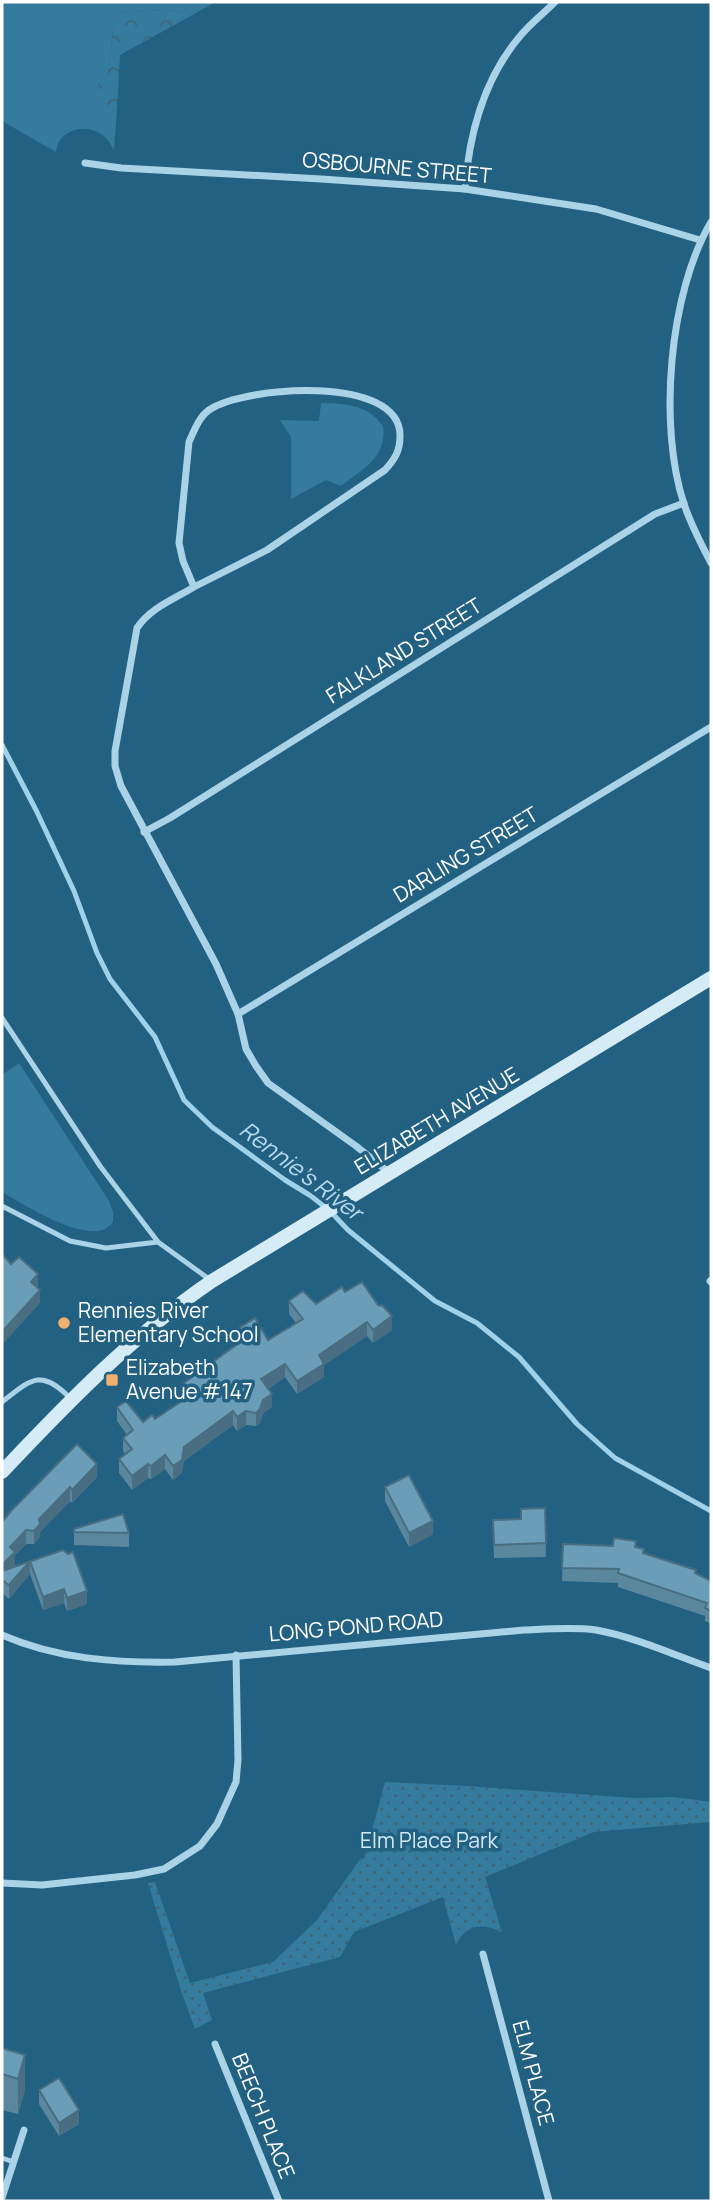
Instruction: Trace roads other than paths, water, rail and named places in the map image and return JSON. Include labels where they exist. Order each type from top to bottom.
[{"type":"main road","name":"ELIZABETH AVENUE","points":[[2,1472],[71,1399],[143,1333],[212,1281],[711,978]]},
{"type":"street","points":[[465,190],[468,153],[477,117],[498,67],[521,35],[555,2]]},
{"type":"street","name":"OSBOURNE STREET","points":[[85,163],[121,168],[265,175],[465,190],[596,209],[700,240]]},
{"type":"street","points":[[711,222],[700,240],[680,309],[672,358],[672,432],[676,468],[684,503],[711,563]]},
{"type":"street","points":[[194,587],[179,543],[189,442],[195,426],[206,411],[245,396],[315,391],[371,399],[387,408],[397,418],[400,446],[395,459],[385,470],[267,551],[194,587],[144,618],[137,628],[133,643],[117,736],[116,766],[121,786],[144,832],[216,964],[238,1014],[246,1049],[268,1083],[391,1174]]},
{"type":"street","name":"FALKLAND STREET","points":[[144,832],[655,514],[684,503]]},
{"type":"street","name":"DARLING STREET","points":[[238,1014],[711,727]]},
{"type":"street","name":"LONG POND ROAD","points":[[2,1635],[61,1654],[99,1661],[175,1662],[563,1628],[614,1634],[711,1668]]},
{"type":"street","points":[[2,1883],[42,1885],[135,1875],[164,1869],[200,1846],[217,1824],[236,1782],[236,1655]]},
{"type":"street","name":"ELM PLACE","points":[[483,1954],[549,2201]]},
{"type":"street","name":"BEECH PLACE","points":[[215,2045],[279,2201]]},
{"type":"street","points":[[2,2198],[24,2130]]},
{"type":"lane","points":[[2,1019],[100,1166],[158,1242],[212,1281]]},
{"type":"lane","points":[[2,1206],[70,1241],[107,1248],[158,1242]]},
{"type":"lane","points":[[2,1402],[29,1381],[37,1379],[50,1381],[71,1399]]},
{"type":"lane","points":[[2,2158],[14,2162]]},
{"type":"waterway","name":"Rennie's River","points":[[2,745],[74,891],[97,953],[110,979],[155,1037],[184,1100],[212,1127],[330,1211],[348,1230],[435,1301],[477,1323],[519,1357],[577,1424],[615,1458],[711,1511]]},
{"type":"place","name":"Rennies River Elementary School","points":[[64,1323]]},
{"type":"place","name":"Elizabeth Avenue #147","points":[[112,1380]]},
{"type":"park label","name":"Elm Place Park","points":[[429,1841]]}]
